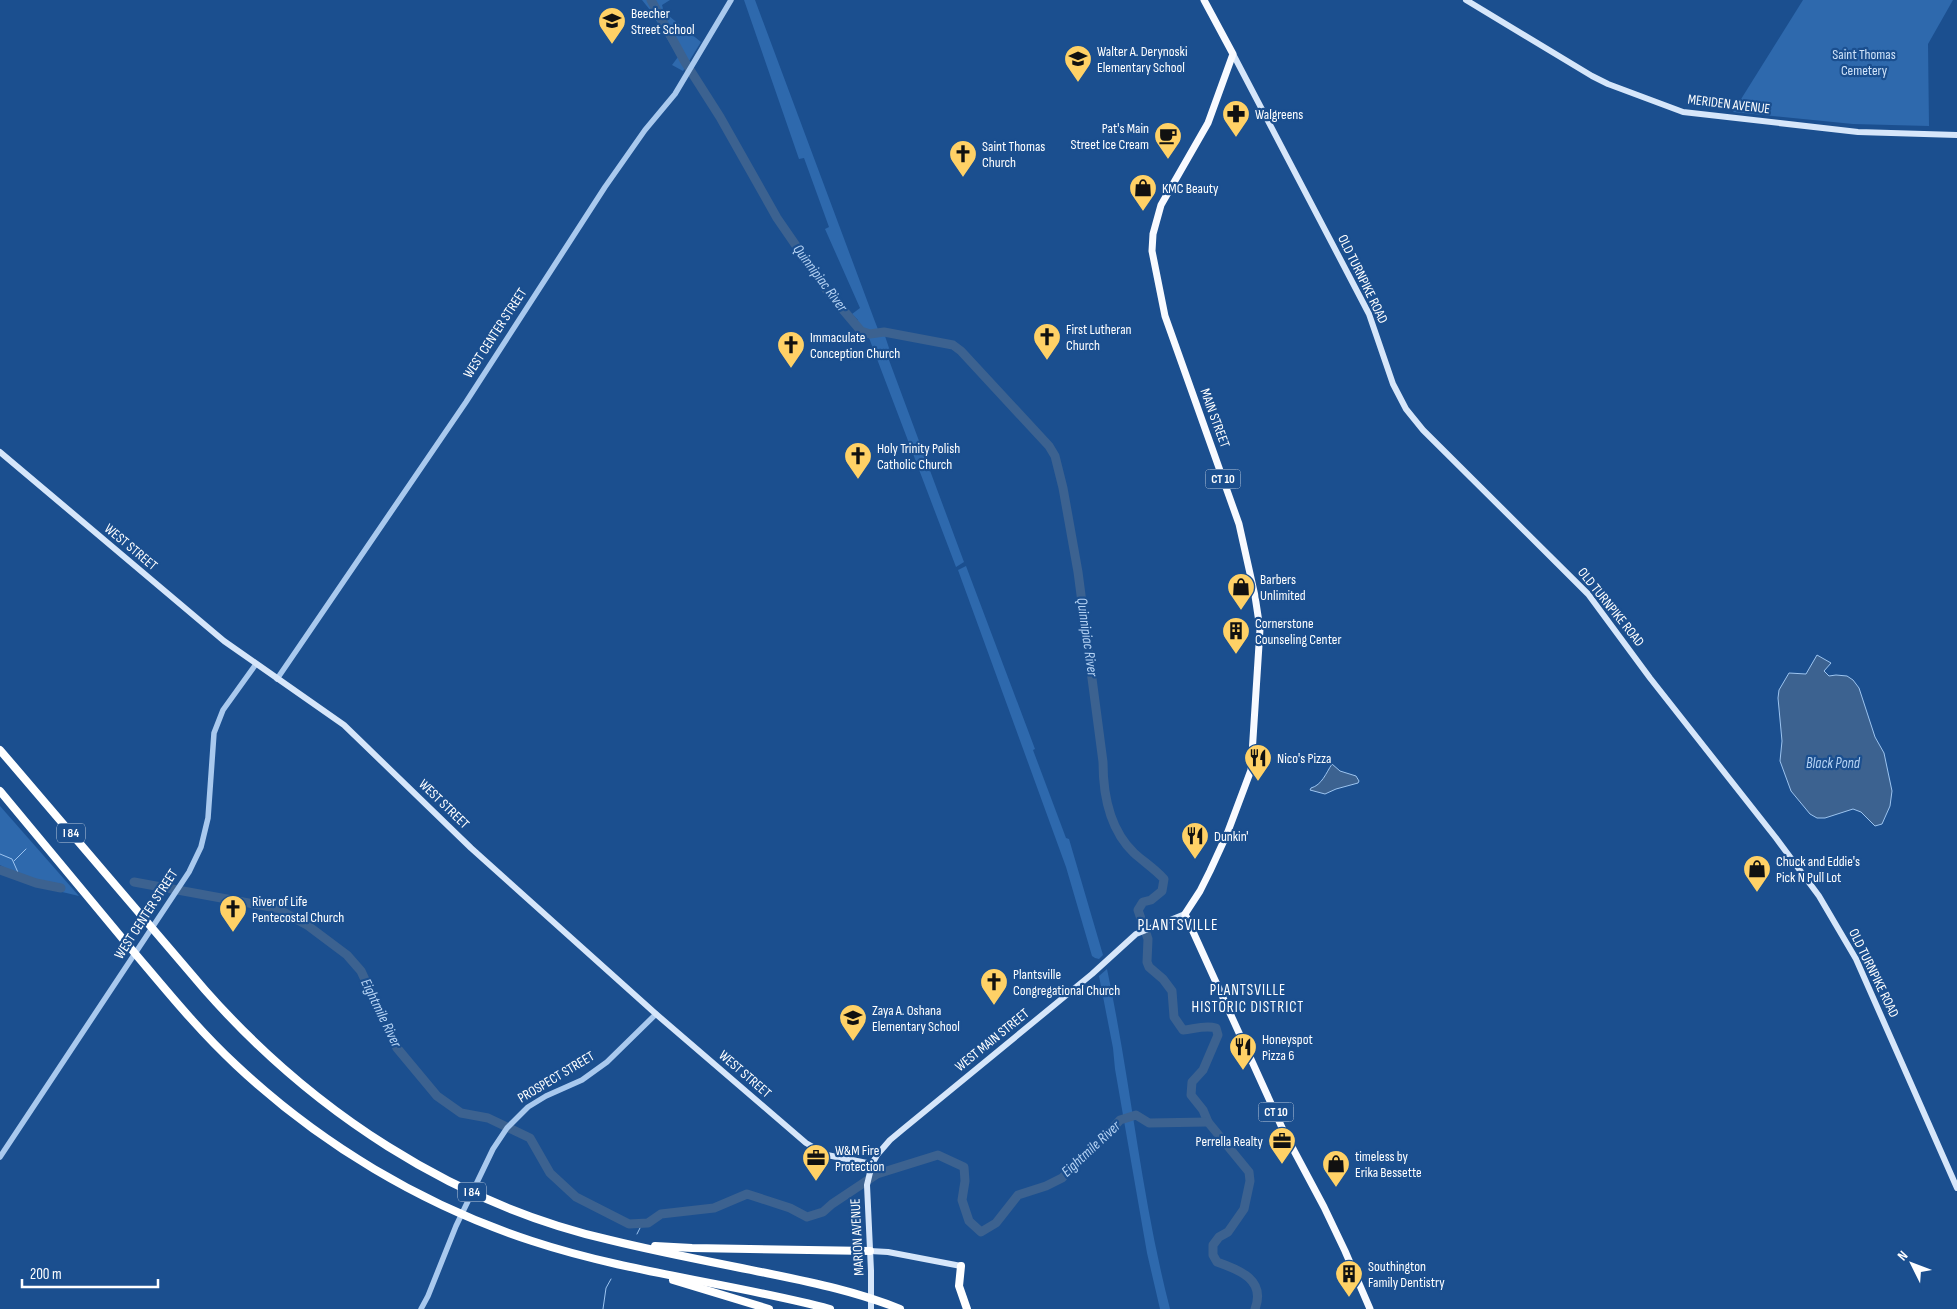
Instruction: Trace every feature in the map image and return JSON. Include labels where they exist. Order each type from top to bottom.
[{"type":"highway","points":[[1204,0],[1233,54]]},
{"type":"highway","name":"MAIN STREET","points":[[1185,914],[1210,871],[1252,770],[1260,629],[1240,524],[1165,316],[1156,274],[1153,243],[1154,228],[1161,206],[1208,123],[1233,54]]},
{"type":"highway","name":"I 84","points":[[0,750],[221,1009],[272,1060],[308,1090],[367,1133],[426,1169],[470,1191],[537,1218],[607,1240],[862,1295],[900,1309]]},
{"type":"highway","name":"I 84","points":[[0,791],[195,1023],[235,1064],[292,1112],[359,1160],[416,1192],[483,1223],[553,1248],[625,1266],[830,1309]]},
{"type":"highway","name":"CT 10","points":[[1185,914],[1284,1132],[1345,1251],[1370,1309]]},
{"type":"highway","points":[[607,1240],[685,1248],[870,1251]]},
{"type":"highway","points":[[625,1266],[769,1309]]},
{"type":"highway","points":[[961,1266],[959,1286],[967,1309]]},
{"type":"main road","name":"MERIDEN AVENUE","points":[[1466,0],[1596,78],[1683,112],[1858,132],[1957,135]]},
{"type":"main road","name":"OLD TURNPIKE ROAD","points":[[1233,54],[1369,314],[1393,384],[1406,409],[1423,430],[1588,594],[1650,678],[1776,838],[1819,896],[1856,959],[1957,1188]]},
{"type":"main road","name":"WEST STREET","points":[[0,452],[189,613],[256,664],[350,730],[450,828],[656,1014],[813,1148],[835,1157],[872,1164]]},
{"type":"main road","name":"WEST MAIN STREET","points":[[872,1164],[890,1140],[1092,974],[1126,942],[1148,928],[1185,914]]},
{"type":"main road","name":"MARION AVENUE","points":[[872,1164],[867,1184],[872,1309]]},
{"type":"main road","points":[[870,1251],[888,1252],[961,1266]]},
{"type":"street","name":"WEST CENTER STREET","points":[[277,679],[466,402],[610,179],[675,94],[731,0]]},
{"type":"street","name":"WEST CENTER STREET","points":[[0,1157],[175,894],[195,860],[207,826],[211,789],[212,746],[217,721],[256,664]]},
{"type":"street","name":"PROSPECT STREET","points":[[421,1309],[477,1183],[502,1134],[512,1121],[536,1101],[582,1080],[607,1062],[656,1014]]},
{"type":"green space","points":[[642,0],[670,0],[662,5],[664,12],[701,42],[683,71],[672,65],[678,57]]},
{"type":"green space","points":[[744,0],[755,0],[879,332],[884,333],[890,351],[886,352],[964,562],[956,567],[866,330],[862,331],[855,323],[858,320],[852,314],[860,308],[825,229],[829,227],[804,158],[799,159]]},
{"type":"green space","name":"Saint Thomas Cemetery","points":[[1803,0],[1953,0],[1928,44],[1929,126],[1853,124],[1733,112]]},
{"type":"green space","points":[[966,566],[1035,749],[1033,750],[1066,838],[1069,839],[1103,955],[1099,959],[1092,956],[1066,867],[958,570]]},
{"type":"green space","points":[[0,806],[79,896],[41,887],[0,865]]},
{"type":"green space","points":[[1107,969],[1151,1225],[1170,1309],[1160,1309],[1147,1253],[1113,1048],[1099,976]]},
{"type":"water","name":"Black Pond","points":[[1817,655],[1831,663],[1824,671],[1829,676],[1847,676],[1859,688],[1875,737],[1884,753],[1892,791],[1890,806],[1882,824],[1875,826],[1861,812],[1853,809],[1825,818],[1817,818],[1810,814],[1791,791],[1780,761],[1782,741],[1779,690],[1789,673],[1806,674]]},
{"type":"water","points":[[1332,764],[1340,771],[1356,776],[1359,781],[1358,783],[1325,794],[1310,790],[1321,781]]},
{"type":"waterway","name":"Quinnipiac River","points":[[651,0],[685,62],[720,117],[777,218],[828,292],[861,331],[870,334],[884,332],[953,345],[961,351],[1049,446],[1055,456],[1063,488],[1078,572],[1103,762],[1106,799],[1113,822],[1125,844],[1164,879],[1162,891],[1151,900],[1143,902],[1138,910],[1148,939],[1147,962],[1149,967],[1163,979],[1172,991],[1174,1017],[1183,1030],[1204,1027],[1216,1028],[1218,1035],[1203,1070],[1192,1082],[1191,1095],[1203,1110],[1208,1122],[1249,1172],[1250,1181],[1244,1209],[1228,1232],[1219,1237],[1213,1245],[1213,1255],[1217,1262],[1242,1273],[1254,1283],[1257,1291],[1255,1309]]},
{"type":"waterway","points":[[14,861],[26,849]]},
{"type":"waterway","points":[[0,854],[12,859],[20,877]]},
{"type":"waterway","name":"Eightmile River","points":[[0,870],[36,883],[61,888]]},
{"type":"waterway","name":"Eightmile River","points":[[134,882],[276,908],[307,925],[347,955],[361,971],[397,1048],[437,1096],[461,1113],[488,1118],[530,1138],[550,1173],[576,1197],[629,1224],[648,1223],[661,1214],[714,1208],[747,1194],[790,1208],[807,1217],[823,1212],[877,1174],[938,1155],[964,1167],[965,1181],[962,1200],[969,1221],[981,1232],[996,1223],[1018,1195],[1046,1186],[1062,1178],[1120,1120],[1136,1115],[1149,1123],[1208,1122]]},
{"type":"waterway","points":[[637,1234],[642,1224]]},
{"type":"waterway","points":[[603,1309],[606,1288],[611,1279]]},
{"type":"place","name":"Beecher Street School","points":[[612,45]]},
{"type":"place","name":"Walter A. Derynoski Elementary School","points":[[1078,83]]},
{"type":"place","name":"Walgreens","points":[[1236,138]]},
{"type":"place","name":"Pat's Main Street Ice Cream","points":[[1168,160]]},
{"type":"place","name":"Saint Thomas Church","points":[[963,178]]},
{"type":"place","name":"KMC Beauty","points":[[1143,212]]},
{"type":"place","name":"First Lutheran Church","points":[[1047,361]]},
{"type":"place","name":"Immaculate Conception Church","points":[[791,369]]},
{"type":"place","name":"Holy Trinity Polish Catholic Church","points":[[858,480]]},
{"type":"place","name":"Barbers Unlimited","points":[[1241,611]]},
{"type":"place","name":"Cornerstone Counseling Center","points":[[1236,655]]},
{"type":"place","name":"Nico's Pizza","points":[[1258,782]]},
{"type":"place","name":"Dunkin'","points":[[1195,860]]},
{"type":"place","name":"Chuck and Eddie's Pick N Pull Lot","points":[[1757,893]]},
{"type":"place","name":"River of Life Pentecostal Church","points":[[233,933]]},
{"type":"place","name":"Plantsville Congregational Church","points":[[994,1006]]},
{"type":"place","name":"Zaya A. Oshana Elementary School","points":[[853,1042]]},
{"type":"place","name":"Honeyspot Pizza 6","points":[[1243,1071]]},
{"type":"place","name":"Perrella Realty","points":[[1282,1165]]},
{"type":"place","name":"W&M Fire Protection","points":[[816,1182]]},
{"type":"place","name":"timeless by Erika Bessette","points":[[1336,1188]]},
{"type":"place","name":"Southington Family Dentistry","points":[[1349,1298]]},
{"type":"district","name":"PLANTSVILLE","points":[[1178,925]]},
{"type":"district","name":"PLANTSVILLE HISTORIC DISTRICT","points":[[1248,998]]}]
